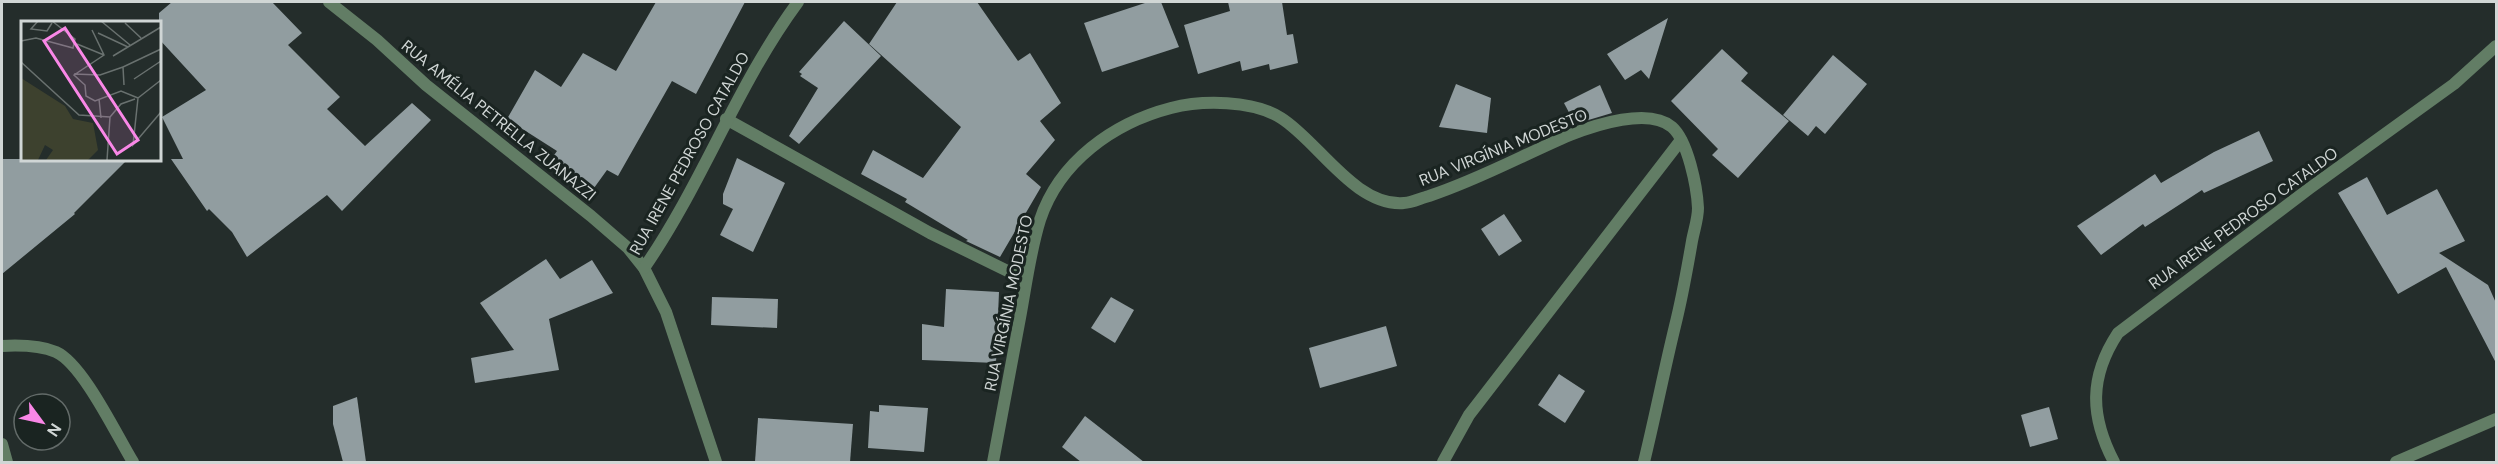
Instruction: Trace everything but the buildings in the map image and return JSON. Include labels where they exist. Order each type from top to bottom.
[{"type":"street","name":"RUA AMÉLIA PETRELLA ZUANAZZI","points":[[329,2],[377,40],[426,85],[584,209],[628,248],[644,268]]},
{"type":"street","name":"RUA IRENE PEDROSO CATALDO","points":[[716,462],[666,312],[644,268],[688,197],[726,119],[768,45],[798,2]]},
{"type":"street","name":"RUA IRENE PEDROSO CATALDO","points":[[2114,462],[2100,433],[2094,397],[2107,350],[2118,333],[2310,188],[2428,104],[2496,46]]},
{"type":"street","name":"RUA VIRGÍNIA MODESTO","points":[[993,462],[1026,280],[1040,219],[1050,198],[1079,156],[1108,134],[1156,112],[1180,106],[1221,104],[1277,115],[1299,129],[1349,179],[1373,197],[1391,203],[1406,204],[1449,190],[1572,134],[1614,121],[1648,117],[1672,127],[1682,140]]},
{"type":"street","points":[[726,119],[930,232],[1026,280]]},
{"type":"street","points":[[1443,462],[1469,415],[1682,140]]},
{"type":"street","points":[[1644,462],[1685,286],[1698,210],[1692,171],[1682,140]]},
{"type":"street","points":[[2,346],[39,346],[58,353],[72,364],[92,392],[133,462]]},
{"type":"street","points":[[2396,462],[2496,419]]},
{"type":"street","points":[[2,444],[7,462]]}]
